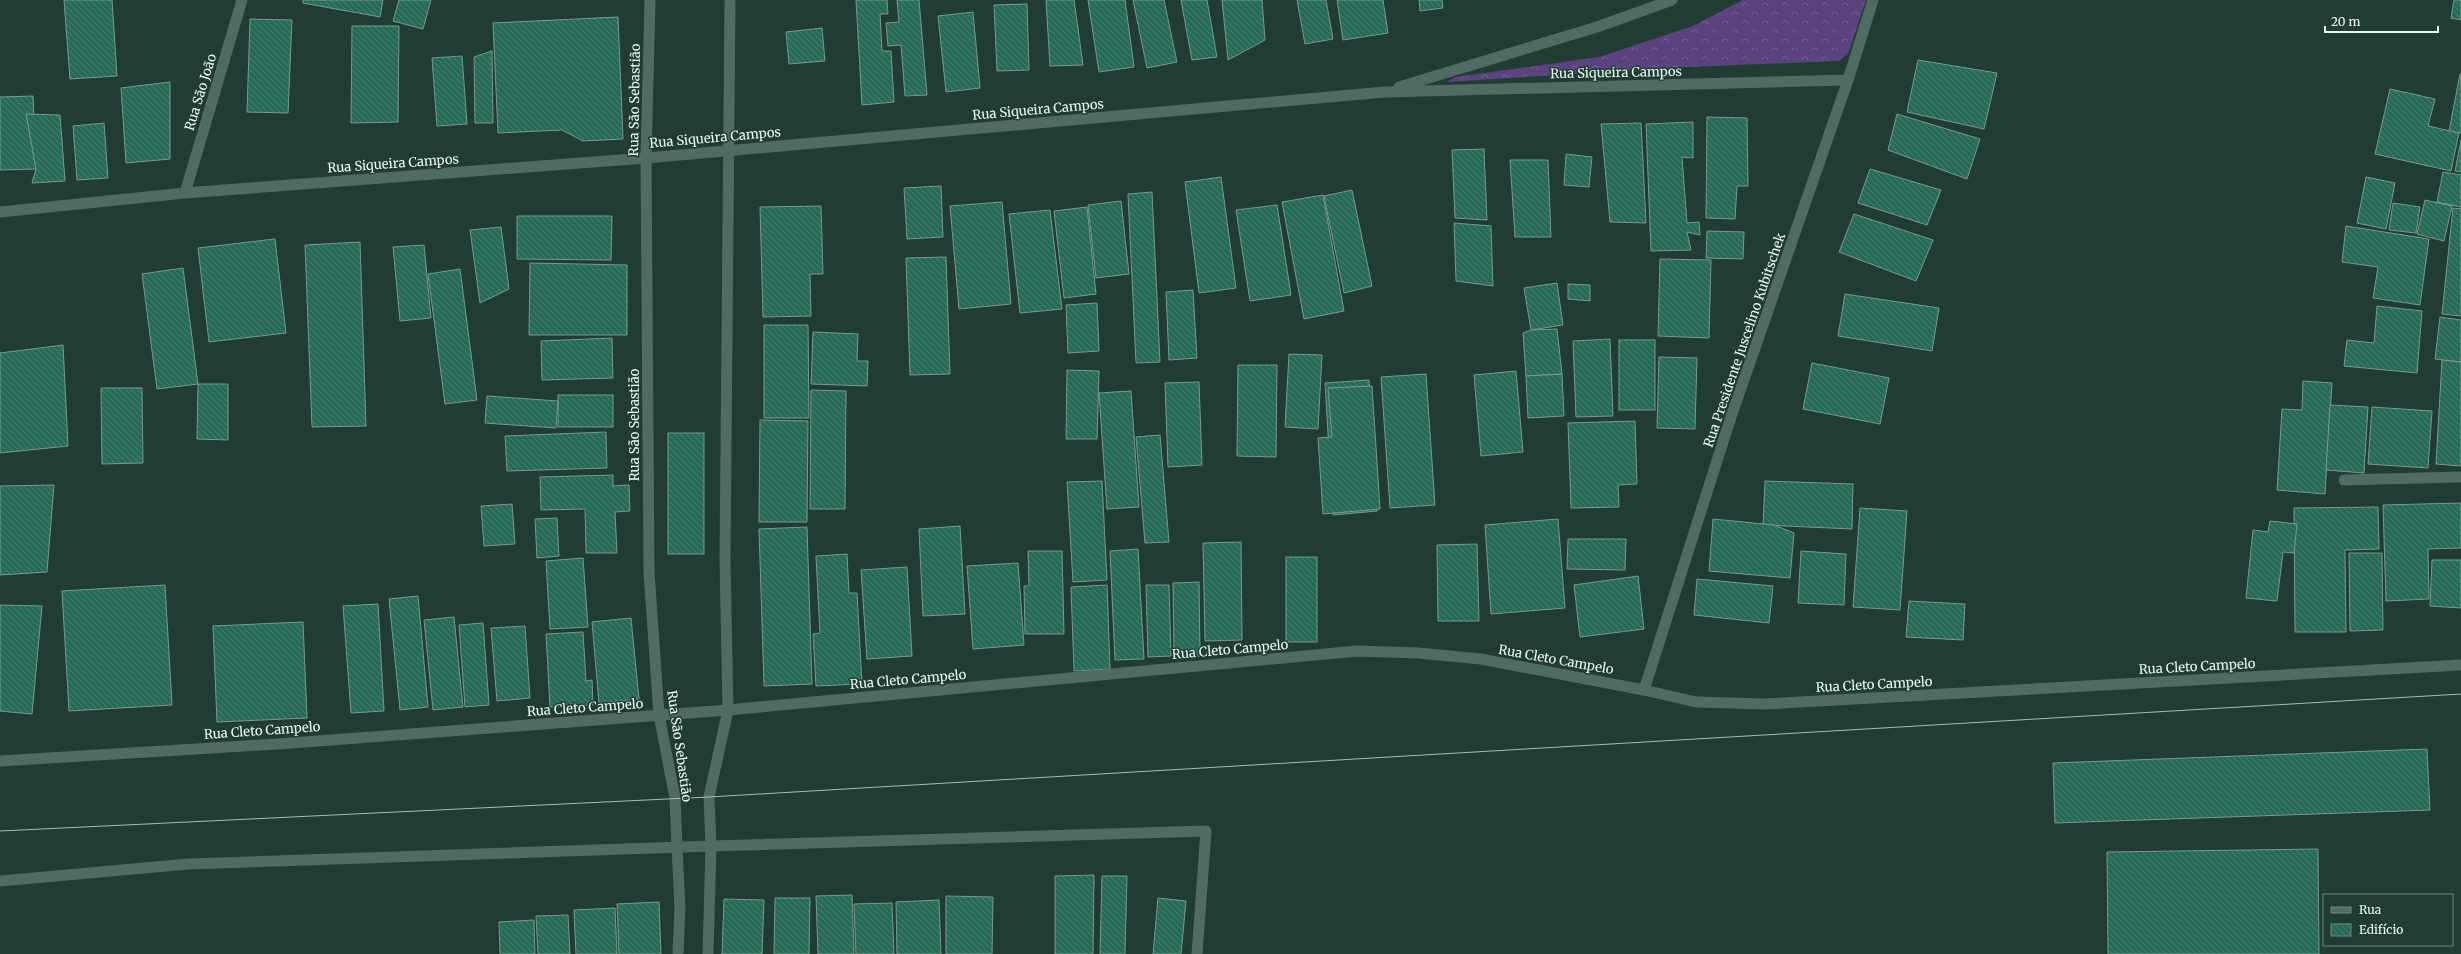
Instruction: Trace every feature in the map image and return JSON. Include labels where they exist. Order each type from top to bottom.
[{"type":"street","name":"Rua São João","points":[[185,193],[242,0]]},
{"type":"street","name":"Rua São Sebastião","points":[[650,0],[646,158],[649,572],[659,715],[675,798],[680,908],[678,954]]},
{"type":"street","name":"Rua São Sebastião","points":[[708,954],[711,846],[709,797],[728,710],[726,560],[730,0]]},
{"type":"street","name":"Rua Siqueira Campos","points":[[1385,92],[1597,27],[1672,0]]},
{"type":"street","name":"Rua Presidente Juscelino Kubitschek","points":[[1644,690],[1730,420],[1848,80],[1873,0]]},
{"type":"street","name":"Rua Siqueira Campos","points":[[0,212],[185,193],[646,158],[1385,92],[1848,80]]},
{"type":"street","points":[[2344,480],[2461,477]]},
{"type":"street","name":"Rua Cleto Campelo","points":[[0,761],[278,744],[728,710],[1357,651],[1418,653],[1480,659],[1644,690],[1696,702],[1764,704],[2461,665]]},
{"type":"street","points":[[0,882],[188,864],[1206,830],[1197,954]]},
{"type":"green space","points":[[1743,0],[1866,0],[1849,52],[1839,61],[1664,68],[1447,82],[1455,77],[1599,57],[1693,26]]},
{"type":"building","points":[[64,0],[112,0],[117,76],[70,79]]},
{"type":"building","points":[[303,0],[383,0],[380,17],[303,3]]},
{"type":"building","points":[[399,0],[431,0],[423,29],[393,21]]},
{"type":"building","points":[[856,0],[887,0],[888,14],[880,14],[882,51],[891,51],[894,102],[862,105]]},
{"type":"building","points":[[897,0],[919,0],[927,95],[905,96],[901,45],[888,46],[886,23],[899,22]]},
{"type":"building","points":[[1046,0],[1074,0],[1083,65],[1050,66]]},
{"type":"building","points":[[1088,0],[1125,0],[1134,67],[1099,72]]},
{"type":"building","points":[[1133,0],[1164,0],[1177,62],[1147,68]]},
{"type":"building","points":[[1181,0],[1207,0],[1217,57],[1192,60]]},
{"type":"building","points":[[1222,0],[1262,0],[1265,40],[1228,60]]},
{"type":"building","points":[[1297,0],[1326,0],[1333,39],[1305,44]]},
{"type":"building","points":[[1337,0],[1383,0],[1388,33],[1343,40]]},
{"type":"building","points":[[1419,0],[1442,0],[1443,8],[1420,11]]},
{"type":"building","points":[[2454,0],[2461,0],[2461,20],[2451,18]]},
{"type":"building","points":[[1027,4],[1029,70],[997,71],[994,5]]},
{"type":"building","points":[[973,12],[980,88],[946,92],[938,16]]},
{"type":"building","points":[[618,17],[623,139],[583,141],[562,130],[498,133],[493,23]]},
{"type":"building","points":[[250,19],[292,20],[288,113],[247,112]]},
{"type":"building","points":[[352,26],[399,26],[398,122],[351,123]]},
{"type":"building","points":[[822,28],[825,61],[789,64],[786,32]]},
{"type":"building","points":[[492,51],[493,123],[475,123],[474,57]]},
{"type":"building","points":[[462,56],[467,124],[437,126],[432,58]]},
{"type":"building","points":[[1918,60],[1997,73],[1984,129],[1907,112]]},
{"type":"building","points":[[2461,74],[2461,133],[2449,131]]},
{"type":"building","points":[[170,82],[170,159],[126,163],[121,88]]},
{"type":"building","points":[[2390,89],[2435,99],[2428,126],[2459,133],[2451,171],[2375,154]]},
{"type":"building","points":[[33,96],[36,169],[0,170],[0,97]]},
{"type":"building","points":[[26,114],[60,115],[65,181],[32,183],[36,169]]},
{"type":"building","points":[[1897,114],[1980,139],[1967,179],[1888,150]]},
{"type":"building","points":[[1707,117],[1747,118],[1748,186],[1737,186],[1735,219],[1706,218]]},
{"type":"building","points":[[1693,122],[1693,158],[1682,157],[1687,223],[1699,222],[1700,235],[1687,232],[1691,250],[1651,251],[1646,124]]},
{"type":"building","points":[[104,123],[108,178],[77,180],[73,126]]},
{"type":"building","points":[[1641,123],[1646,223],[1610,222],[1601,124]]},
{"type":"building","points":[[2461,140],[2461,172],[2455,171]]},
{"type":"building","points":[[1484,149],[1487,220],[1455,218],[1452,150]]},
{"type":"building","points":[[1566,154],[1592,157],[1589,187],[1564,185]]},
{"type":"building","points":[[1510,160],[1548,160],[1551,237],[1515,237]]},
{"type":"building","points":[[1870,169],[1941,190],[1927,225],[1858,203]]},
{"type":"building","points":[[2443,172],[2461,175],[2461,207],[2437,202]]},
{"type":"building","points":[[1221,177],[1236,288],[1199,293],[1185,182]]},
{"type":"building","points":[[2366,177],[2395,183],[2386,229],[2357,223]]},
{"type":"building","points":[[941,186],[943,237],[907,239],[904,188]]},
{"type":"building","points":[[1352,190],[1372,286],[1344,293],[1324,196]]},
{"type":"building","points":[[1152,192],[1160,362],[1136,363],[1128,194]]},
{"type":"building","points":[[1323,195],[1344,311],[1304,319],[1282,202]]},
{"type":"building","points":[[2425,200],[2452,206],[2444,241],[2417,234]]},
{"type":"building","points":[[1121,201],[1129,274],[1096,278],[1088,205]]},
{"type":"building","points":[[1002,202],[1011,304],[959,309],[950,206]]},
{"type":"building","points":[[2393,203],[2420,207],[2416,233],[2389,230]]},
{"type":"building","points":[[1277,205],[1291,295],[1250,301],[1236,210]]},
{"type":"building","points":[[821,206],[823,274],[810,274],[811,316],[763,317],[760,207]]},
{"type":"building","points":[[1087,207],[1096,294],[1064,298],[1054,211]]},
{"type":"building","points":[[2453,208],[2461,209],[2461,316],[2442,314]]},
{"type":"building","points":[[1050,210],[1062,309],[1020,313],[1009,214]]},
{"type":"building","points":[[1854,214],[1933,240],[1916,281],[1839,252]]},
{"type":"building","points":[[517,216],[612,216],[611,260],[517,259]]},
{"type":"building","points":[[1454,223],[1491,226],[1493,286],[1456,281]]},
{"type":"building","points":[[2346,226],[2429,239],[2420,305],[2373,298],[2378,267],[2342,262]]},
{"type":"building","points":[[501,227],[509,289],[480,303],[470,230]]},
{"type":"building","points":[[1707,231],[1744,232],[1743,259],[1706,258]]},
{"type":"building","points":[[275,239],[286,333],[209,342],[198,248]]},
{"type":"building","points":[[360,242],[366,426],[312,427],[305,245]]},
{"type":"building","points":[[424,245],[431,318],[400,321],[393,247]]},
{"type":"building","points":[[946,257],[950,374],[910,375],[906,258]]},
{"type":"building","points":[[1660,259],[1711,260],[1709,338],[1658,336]]},
{"type":"building","points":[[530,263],[627,265],[627,335],[529,335]]},
{"type":"building","points":[[183,268],[198,384],[157,389],[142,274]]},
{"type":"building","points":[[460,269],[477,400],[445,404],[428,274]]},
{"type":"building","points":[[1557,283],[1563,325],[1531,330],[1524,288]]},
{"type":"building","points":[[1568,284],[1590,285],[1590,301],[1568,299]]},
{"type":"building","points":[[1193,290],[1197,358],[1169,360],[1166,292]]},
{"type":"building","points":[[1845,294],[1939,308],[1932,351],[1838,336]]},
{"type":"building","points":[[1097,303],[1099,351],[1068,353],[1066,305]]},
{"type":"building","points":[[2377,306],[2422,311],[2417,373],[2344,366],[2347,340],[2374,343]]},
{"type":"building","points":[[2440,317],[2461,320],[2461,362],[2435,359]]},
{"type":"building","points":[[764,325],[808,325],[809,418],[764,418]]},
{"type":"building","points":[[1557,329],[1562,374],[1526,376],[1523,333],[1531,330]]},
{"type":"building","points":[[813,332],[858,334],[857,361],[868,361],[867,386],[811,384]]},
{"type":"building","points":[[612,338],[613,378],[542,380],[541,341]]},
{"type":"building","points":[[1610,339],[1613,416],[1576,417],[1573,341]]},
{"type":"building","points":[[1619,340],[1655,340],[1655,410],[1619,410]]},
{"type":"building","points":[[63,345],[68,446],[0,453],[0,353]]},
{"type":"building","points":[[1289,354],[1322,355],[1318,429],[1285,427]]},
{"type":"building","points":[[1659,357],[1697,358],[1695,429],[1657,428]]},
{"type":"building","points":[[2442,360],[2461,362],[2461,466],[2436,464]]},
{"type":"building","points":[[1812,363],[1889,378],[1880,424],[1803,409]]},
{"type":"building","points":[[1238,365],[1277,365],[1276,457],[1237,456]]},
{"type":"building","points":[[1067,370],[1099,371],[1097,439],[1066,439]]},
{"type":"building","points":[[1516,371],[1523,452],[1481,456],[1474,375]]},
{"type":"building","points":[[1426,374],[1435,505],[1390,508],[1381,377]]},
{"type":"building","points":[[1562,374],[1564,416],[1528,418],[1526,376]]},
{"type":"building","points":[[1369,380],[1377,511],[1333,515],[1325,383]]},
{"type":"building","points":[[2303,381],[2332,383],[2325,494],[2277,490],[2282,409],[2302,410]]},
{"type":"building","points":[[1199,382],[1202,465],[1168,467],[1165,383]]},
{"type":"building","points":[[198,384],[228,384],[228,440],[197,439]]},
{"type":"building","points":[[1372,386],[1380,509],[1323,514],[1318,438],[1332,437],[1328,388]]},
{"type":"building","points":[[101,388],[142,388],[143,463],[102,464]]},
{"type":"building","points":[[811,390],[846,391],[845,509],[810,509]]},
{"type":"building","points":[[1131,391],[1139,507],[1107,509],[1099,393]]},
{"type":"building","points":[[558,395],[613,395],[613,427],[558,427]]},
{"type":"building","points":[[487,396],[558,401],[556,428],[485,423]]},
{"type":"building","points":[[2330,405],[2368,407],[2364,473],[2326,470]]},
{"type":"building","points":[[2372,407],[2432,411],[2428,468],[2368,464]]},
{"type":"building","points":[[760,420],[808,421],[807,522],[759,522]]},
{"type":"building","points":[[1635,421],[1637,484],[1618,485],[1619,507],[1571,508],[1568,423]]},
{"type":"building","points":[[606,432],[607,468],[507,471],[505,436]]},
{"type":"building","points":[[668,433],[704,433],[704,554],[668,554]]},
{"type":"building","points":[[1160,435],[1169,542],[1145,543],[1136,437]]},
{"type":"building","points":[[613,475],[613,486],[629,485],[630,511],[615,512],[617,553],[586,553],[585,509],[541,510],[540,477]]},
{"type":"building","points":[[1102,481],[1107,580],[1073,582],[1067,482]]},
{"type":"building","points":[[1765,481],[1853,484],[1852,529],[1763,525]]},
{"type":"building","points":[[54,485],[47,572],[0,575],[0,486]]},
{"type":"building","points":[[2461,503],[2461,548],[2428,549],[2429,599],[2386,601],[2383,505]]},
{"type":"building","points":[[512,504],[515,544],[484,546],[481,506]]},
{"type":"building","points":[[2378,507],[2379,549],[2345,550],[2346,632],[2295,632],[2294,508]]},
{"type":"building","points":[[1860,508],[1907,511],[1900,610],[1853,607]]},
{"type":"building","points":[[557,518],[559,556],[537,558],[535,519]]},
{"type":"building","points":[[1558,519],[1565,608],[1491,614],[1485,525]]},
{"type":"building","points":[[1713,519],[1774,525],[1794,533],[1790,578],[1709,571]]},
{"type":"building","points":[[2270,521],[2297,524],[2294,553],[2283,552],[2277,601],[2246,598],[2253,530],[2268,532]]},
{"type":"building","points":[[960,526],[965,614],[923,616],[919,529]]},
{"type":"building","points":[[807,527],[812,684],[764,686],[759,529]]},
{"type":"building","points":[[1568,539],[1626,539],[1625,570],[1567,569]]},
{"type":"building","points":[[1241,542],[1242,640],[1205,641],[1203,543]]},
{"type":"building","points":[[1477,544],[1479,621],[1438,621],[1437,545]]},
{"type":"building","points":[[1138,549],[1144,659],[1115,660],[1110,551]]},
{"type":"building","points":[[1028,551],[1062,551],[1064,634],[1025,634],[1024,586],[1029,586]]},
{"type":"building","points":[[1801,551],[1846,554],[1844,605],[1798,603]]},
{"type":"building","points":[[2349,553],[2382,553],[2383,630],[2350,631]]},
{"type":"building","points":[[847,554],[849,593],[857,593],[862,684],[816,686],[813,634],[820,633],[816,556]]},
{"type":"building","points":[[1286,557],[1317,557],[1317,642],[1286,642]]},
{"type":"building","points":[[583,558],[588,627],[550,629],[546,561]]},
{"type":"building","points":[[2432,560],[2461,560],[2461,608],[2430,606]]},
{"type":"building","points":[[1018,563],[1024,645],[973,649],[967,566]]},
{"type":"building","points":[[907,567],[912,656],[867,659],[861,570]]},
{"type":"building","points":[[1638,576],[1644,629],[1580,637],[1574,585]]},
{"type":"building","points":[[1697,579],[1773,586],[1769,623],[1694,615]]},
{"type":"building","points":[[1199,582],[1200,656],[1174,656],[1173,583]]},
{"type":"building","points":[[165,585],[172,705],[69,711],[62,591]]},
{"type":"building","points":[[1107,585],[1110,669],[1074,671],[1071,587]]},
{"type":"building","points":[[1146,585],[1169,585],[1171,656],[1148,657]]},
{"type":"building","points":[[418,596],[428,707],[400,710],[389,599]]},
{"type":"building","points":[[1909,601],[1965,604],[1963,640],[1906,637]]},
{"type":"building","points":[[378,604],[384,711],[351,713],[343,606]]},
{"type":"building","points":[[0,605],[42,606],[32,714],[0,711]]},
{"type":"building","points":[[454,617],[463,707],[433,710],[424,620]]},
{"type":"building","points":[[631,618],[639,699],[599,703],[592,622]]},
{"type":"building","points":[[303,622],[307,718],[217,722],[213,626]]},
{"type":"building","points":[[483,623],[489,705],[465,707],[459,625]]},
{"type":"building","points":[[525,626],[530,698],[497,701],[491,628]]},
{"type":"building","points":[[583,632],[586,681],[592,680],[593,705],[550,707],[546,634]]},
{"type":"building","points":[[2427,749],[2430,810],[2055,823],[2053,763]]},
{"type":"building","points":[[2318,849],[2319,954],[2108,954],[2107,852]]},
{"type":"building","points":[[1094,875],[1093,954],[1055,954],[1055,876]]},
{"type":"building","points":[[1102,876],[1127,876],[1125,954],[1100,954]]},
{"type":"building","points":[[852,895],[854,954],[818,954],[816,896]]},
{"type":"building","points":[[946,896],[993,897],[992,954],[946,954]]},
{"type":"building","points":[[775,898],[810,898],[809,954],[774,954]]},
{"type":"building","points":[[1158,898],[1186,901],[1181,954],[1153,954]]},
{"type":"building","points":[[724,899],[764,900],[762,954],[722,954]]},
{"type":"building","points":[[939,900],[941,954],[897,954],[896,902]]},
{"type":"building","points":[[659,902],[661,954],[619,954],[617,904]]},
{"type":"building","points":[[892,903],[894,954],[856,954],[854,904]]},
{"type":"building","points":[[615,908],[617,954],[576,954],[574,910]]},
{"type":"building","points":[[568,915],[570,954],[538,954],[536,916]]},
{"type":"building","points":[[534,920],[535,954],[500,954],[499,922]]},
{"type":"tram line","points":[[0,831],[709,797],[2461,694]]}]
